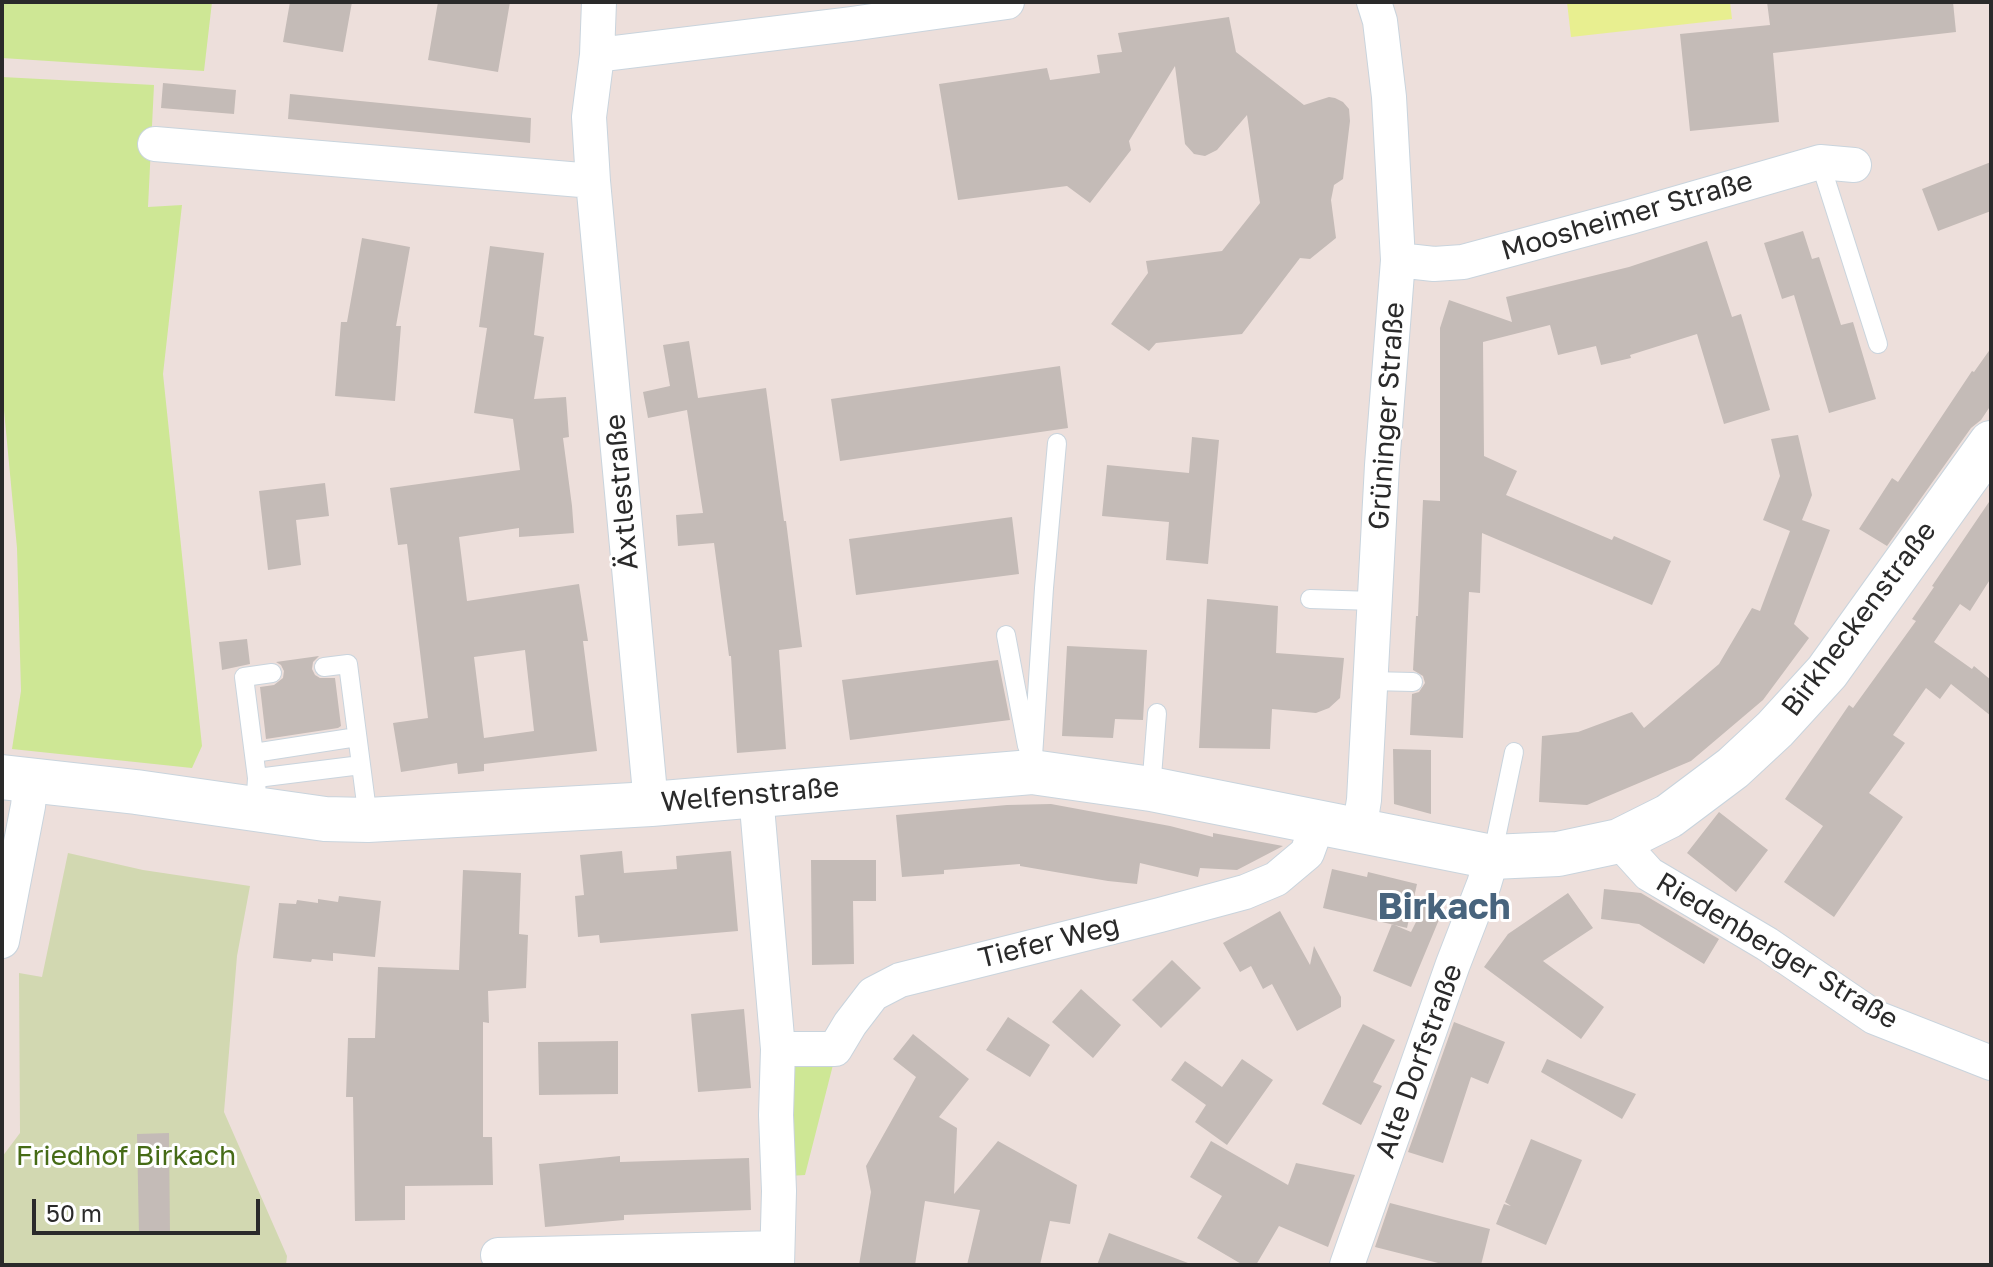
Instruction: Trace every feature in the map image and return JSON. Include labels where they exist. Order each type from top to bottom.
[{"type":"street","name":"Äxtlestraße","points":[[599,2],[597,55],[589,117],[593,181],[651,804]]},
{"type":"street","points":[[597,55],[1007,2]]},
{"type":"street","name":"Grüninger Straße","points":[[1338,827],[1364,800],[1382,465],[1398,260],[1389,97],[1380,21],[1374,2]]},
{"type":"street","points":[[155,144],[593,181]]},
{"type":"street","name":"Moosheimer Straße","points":[[1398,260],[1434,264],[1463,262],[1820,162],[1854,165]]},
{"type":"street","name":"Birkheckenstraße","points":[[1492,857],[1558,854],[1619,841],[1669,816],[1733,768],[1775,729],[1827,672],[1991,443]]},
{"type":"street","name":"Welfenstraße","points":[[16,778],[136,792],[256,794],[325,819],[368,820],[651,804],[1032,772],[1151,789],[1492,857]]},
{"type":"street","points":[[2,941],[28,806],[16,778]]},
{"type":"street","points":[[498,1255],[777,1257],[778,1049],[756,795]]},
{"type":"street","name":"Tiefer Weg","points":[[778,1049],[835,1049],[873,994],[900,980],[1245,892],[1276,879],[1338,827]]},
{"type":"street","name":"Riedenberger Straße","points":[[1619,841],[1649,874],[1767,944],[1874,1017],[1991,1063]]},
{"type":"street","name":"Alte Dorfstraße","points":[[1347,1265],[1492,857]]},
{"type":"lane","points":[[1820,162],[1878,344]]},
{"type":"lane","points":[[1032,772],[1057,443]]},
{"type":"lane","points":[[1310,599],[1374,601]]},
{"type":"lane","points":[[1006,635],[1032,772]]},
{"type":"lane","points":[[324,667],[348,664],[368,820]]},
{"type":"lane","points":[[272,673],[244,677],[256,794],[361,765]]},
{"type":"lane","points":[[1370,681],[1413,682]]},
{"type":"lane","points":[[1151,789],[1157,713]]},
{"type":"lane","points":[[254,753],[357,737]]},
{"type":"lane","points":[[1492,857],[1514,752]]},
{"type":"green space","points":[[2,2],[212,2],[204,71],[2,58]]},
{"type":"green space","points":[[1567,2],[1730,2],[1732,19],[1571,37]]},
{"type":"green space","points":[[2,77],[154,85],[148,207],[182,205],[163,374],[202,746],[192,768],[12,749],[21,691],[17,548],[2,389]]},
{"type":"green space","name":"Friedhof Birkach","points":[[68,853],[143,870],[250,886],[237,956],[224,1112],[287,1256],[286,1265],[2,1265],[2,1157],[20,1133],[19,973],[42,977]]},
{"type":"green space","points":[[835,1057],[805,1175],[788,1176],[788,1058]]},
{"type":"building","points":[[290,2],[352,2],[343,52],[283,42]]},
{"type":"building","points":[[438,2],[510,2],[498,72],[428,60]]},
{"type":"building","points":[[1767,2],[1953,2],[1956,32],[1773,53],[1779,122],[1690,131],[1680,34],[1770,25]]},
{"type":"building","points":[[1229,17],[1236,52],[1304,105],[1329,97],[1343,102],[1349,109],[1343,179],[1334,185],[1331,200],[1336,238],[1310,259],[1300,258],[1242,334],[1156,343],[1149,351],[1111,324],[1148,273],[1146,261],[1222,251],[1260,203],[1247,115],[1217,150],[1205,156],[1194,154],[1185,144],[1175,66],[1129,141],[1131,150],[1090,203],[1067,186],[958,200],[939,84],[1047,68],[1050,80],[1100,73],[1097,55],[1122,52],[1118,33]]},
{"type":"building","points":[[163,83],[236,90],[234,114],[161,108]]},
{"type":"building","points":[[290,94],[531,118],[530,143],[288,119]]},
{"type":"building","points":[[1991,162],[1991,211],[1938,231],[1922,189]]},
{"type":"building","points":[[1803,231],[1812,259],[1819,257],[1841,325],[1853,322],[1876,399],[1829,413],[1794,295],[1782,299],[1764,243]]},
{"type":"building","points":[[362,238],[410,247],[396,326],[401,326],[395,401],[335,396],[341,322],[347,322]]},
{"type":"building","points":[[1707,241],[1732,317],[1741,314],[1770,410],[1724,424],[1697,334],[1630,355],[1631,358],[1601,365],[1596,346],[1558,355],[1550,325],[1483,342],[1484,456],[1517,471],[1506,495],[1612,540],[1614,536],[1671,561],[1652,605],[1482,533],[1480,593],[1469,592],[1463,738],[1410,735],[1412,694],[1419,692],[1425,683],[1423,676],[1413,670],[1423,500],[1440,501],[1440,328],[1449,300],[1512,322],[1506,297],[1629,267]]},
{"type":"building","points":[[490,246],[544,253],[534,335],[544,337],[534,399],[566,397],[569,437],[563,438],[574,533],[519,537],[519,528],[459,537],[467,601],[579,584],[588,641],[583,641],[597,751],[484,764],[484,771],[458,774],[457,763],[401,772],[393,723],[428,718],[407,544],[398,545],[390,488],[520,470],[513,419],[474,413],[487,328],[479,327]],"holes":[[[525,650],[534,731],[484,738],[474,657]]]},
{"type":"building","points":[[689,341],[698,398],[766,388],[802,647],[779,650],[786,749],[737,753],[731,656],[714,543],[678,546],[676,515],[703,513],[687,410],[648,418],[643,392],[670,386],[663,345]]},
{"type":"building","points":[[1991,348],[1991,405],[1981,420],[1971,428],[1887,546],[1859,529],[1892,478],[1898,482],[1972,371]]},
{"type":"building","points":[[1060,366],[1068,428],[840,461],[831,399]]},
{"type":"building","points":[[1798,435],[1812,495],[1802,520],[1830,530],[1794,624],[1809,638],[1763,700],[1691,761],[1587,805],[1539,802],[1542,736],[1578,732],[1632,712],[1644,728],[1719,664],[1752,608],[1760,611],[1790,531],[1763,520],[1780,476],[1771,439]]},
{"type":"building","points":[[1192,437],[1219,440],[1208,564],[1166,560],[1169,522],[1102,516],[1107,465],[1189,473]]},
{"type":"building","points":[[325,483],[329,516],[296,520],[301,565],[268,570],[259,491]]},
{"type":"building","points":[[1991,499],[1991,578],[1970,611],[1960,604],[1934,642],[1991,680],[1991,716],[1951,684],[1940,699],[1926,688],[1893,735],[1905,743],[1869,793],[1903,817],[1834,917],[1784,882],[1823,826],[1785,799],[1849,705],[1853,708],[1916,621],[1912,619],[1932,586]]},
{"type":"building","points":[[1012,517],[1019,574],[856,595],[849,539]]},
{"type":"building","points":[[1207,599],[1278,606],[1276,653],[1344,658],[1340,698],[1329,708],[1316,713],[1272,709],[1270,749],[1199,748]]},
{"type":"building","points":[[247,639],[250,664],[222,670],[219,642]]},
{"type":"building","points":[[1067,646],[1147,650],[1143,720],[1115,719],[1113,738],[1062,736]]},
{"type":"building","points":[[319,656],[313,662],[312,669],[320,678],[335,678],[341,726],[266,739],[260,687],[274,685],[283,678],[284,671],[276,662]]},
{"type":"building","points":[[998,660],[1010,720],[850,740],[842,680]]},
{"type":"building","points":[[1393,749],[1431,750],[1431,814],[1394,804]]},
{"type":"building","points":[[1051,804],[1213,837],[1213,833],[1283,846],[1237,870],[1200,868],[1198,877],[1140,863],[1137,884],[1020,864],[902,877],[896,815]]},
{"type":"building","points":[[1719,812],[1768,850],[1736,892],[1687,853]]},
{"type":"building","points":[[622,851],[624,873],[677,869],[676,856],[731,851],[738,931],[600,943],[599,935],[578,937],[575,896],[584,895],[580,855]]},
{"type":"building","points":[[811,860],[876,860],[876,901],[853,901],[854,964],[812,965]]},
{"type":"building","points":[[1332,869],[1367,877],[1368,872],[1417,884],[1407,928],[1323,908]]},
{"type":"building","points":[[463,870],[521,873],[519,934],[528,935],[526,988],[488,991],[489,1023],[483,1022],[483,1137],[492,1137],[493,1185],[405,1186],[405,1220],[355,1221],[353,1097],[346,1097],[348,1038],[375,1038],[378,967],[459,970]]},
{"type":"building","points":[[1604,889],[1641,893],[1719,939],[1704,964],[1639,924],[1601,919]]},
{"type":"building","points":[[1568,893],[1593,928],[1543,961],[1604,1007],[1581,1039],[1484,967],[1508,934]]},
{"type":"building","points":[[339,896],[381,901],[375,957],[333,953],[333,961],[273,958],[279,903],[296,904],[297,900],[318,903],[318,899],[338,902]]},
{"type":"building","points":[[1426,902],[1443,910],[1411,987],[1373,971],[1392,924],[1411,932]]},
{"type":"building","points":[[1280,911],[1310,965],[1314,946],[1341,997],[1341,1007],[1297,1031],[1272,984],[1263,989],[1251,966],[1240,972],[1223,943]]},
{"type":"building","points":[[1172,960],[1201,988],[1161,1028],[1132,1000]]},
{"type":"building","points":[[1081,989],[1121,1025],[1093,1058],[1052,1022]]},
{"type":"building","points":[[744,1009],[751,1088],[698,1092],[691,1014]]},
{"type":"building","points":[[1008,1017],[1050,1045],[1030,1077],[986,1050]]},
{"type":"building","points":[[1454,1022],[1505,1042],[1488,1084],[1471,1077],[1443,1163],[1408,1152]]},
{"type":"building","points":[[1363,1024],[1395,1040],[1373,1082],[1382,1086],[1361,1125],[1322,1104]]},
{"type":"building","points":[[913,1034],[969,1079],[939,1117],[957,1128],[954,1194],[998,1141],[1077,1185],[1070,1224],[1050,1221],[1040,1265],[967,1265],[980,1210],[925,1201],[915,1265],[859,1265],[871,1192],[866,1166],[916,1077],[893,1059]]},
{"type":"building","points":[[618,1041],[618,1094],[539,1095],[538,1042]]},
{"type":"building","points":[[1242,1059],[1273,1080],[1227,1145],[1195,1122],[1206,1105],[1171,1080],[1185,1061],[1222,1087]]},
{"type":"building","points":[[1547,1059],[1636,1094],[1622,1119],[1541,1072]]},
{"type":"building","points":[[169,1133],[170,1235],[139,1235],[137,1134]]},
{"type":"building","points":[[1531,1139],[1582,1160],[1546,1245],[1496,1224],[1504,1204],[1511,1206],[1505,1202]]},
{"type":"building","points":[[1211,1141],[1288,1185],[1296,1163],[1355,1175],[1328,1247],[1279,1226],[1256,1265],[1243,1265],[1197,1238],[1222,1196],[1190,1177]]},
{"type":"building","points":[[620,1156],[620,1162],[749,1158],[751,1210],[624,1215],[624,1220],[545,1227],[539,1164]]},
{"type":"building","points":[[1390,1203],[1490,1229],[1481,1265],[1446,1265],[1375,1247]]},
{"type":"building","points":[[1109,1233],[1188,1263],[1097,1265]]},
{"type":"district","name":"Birkach","points":[[1444,908]]}]
